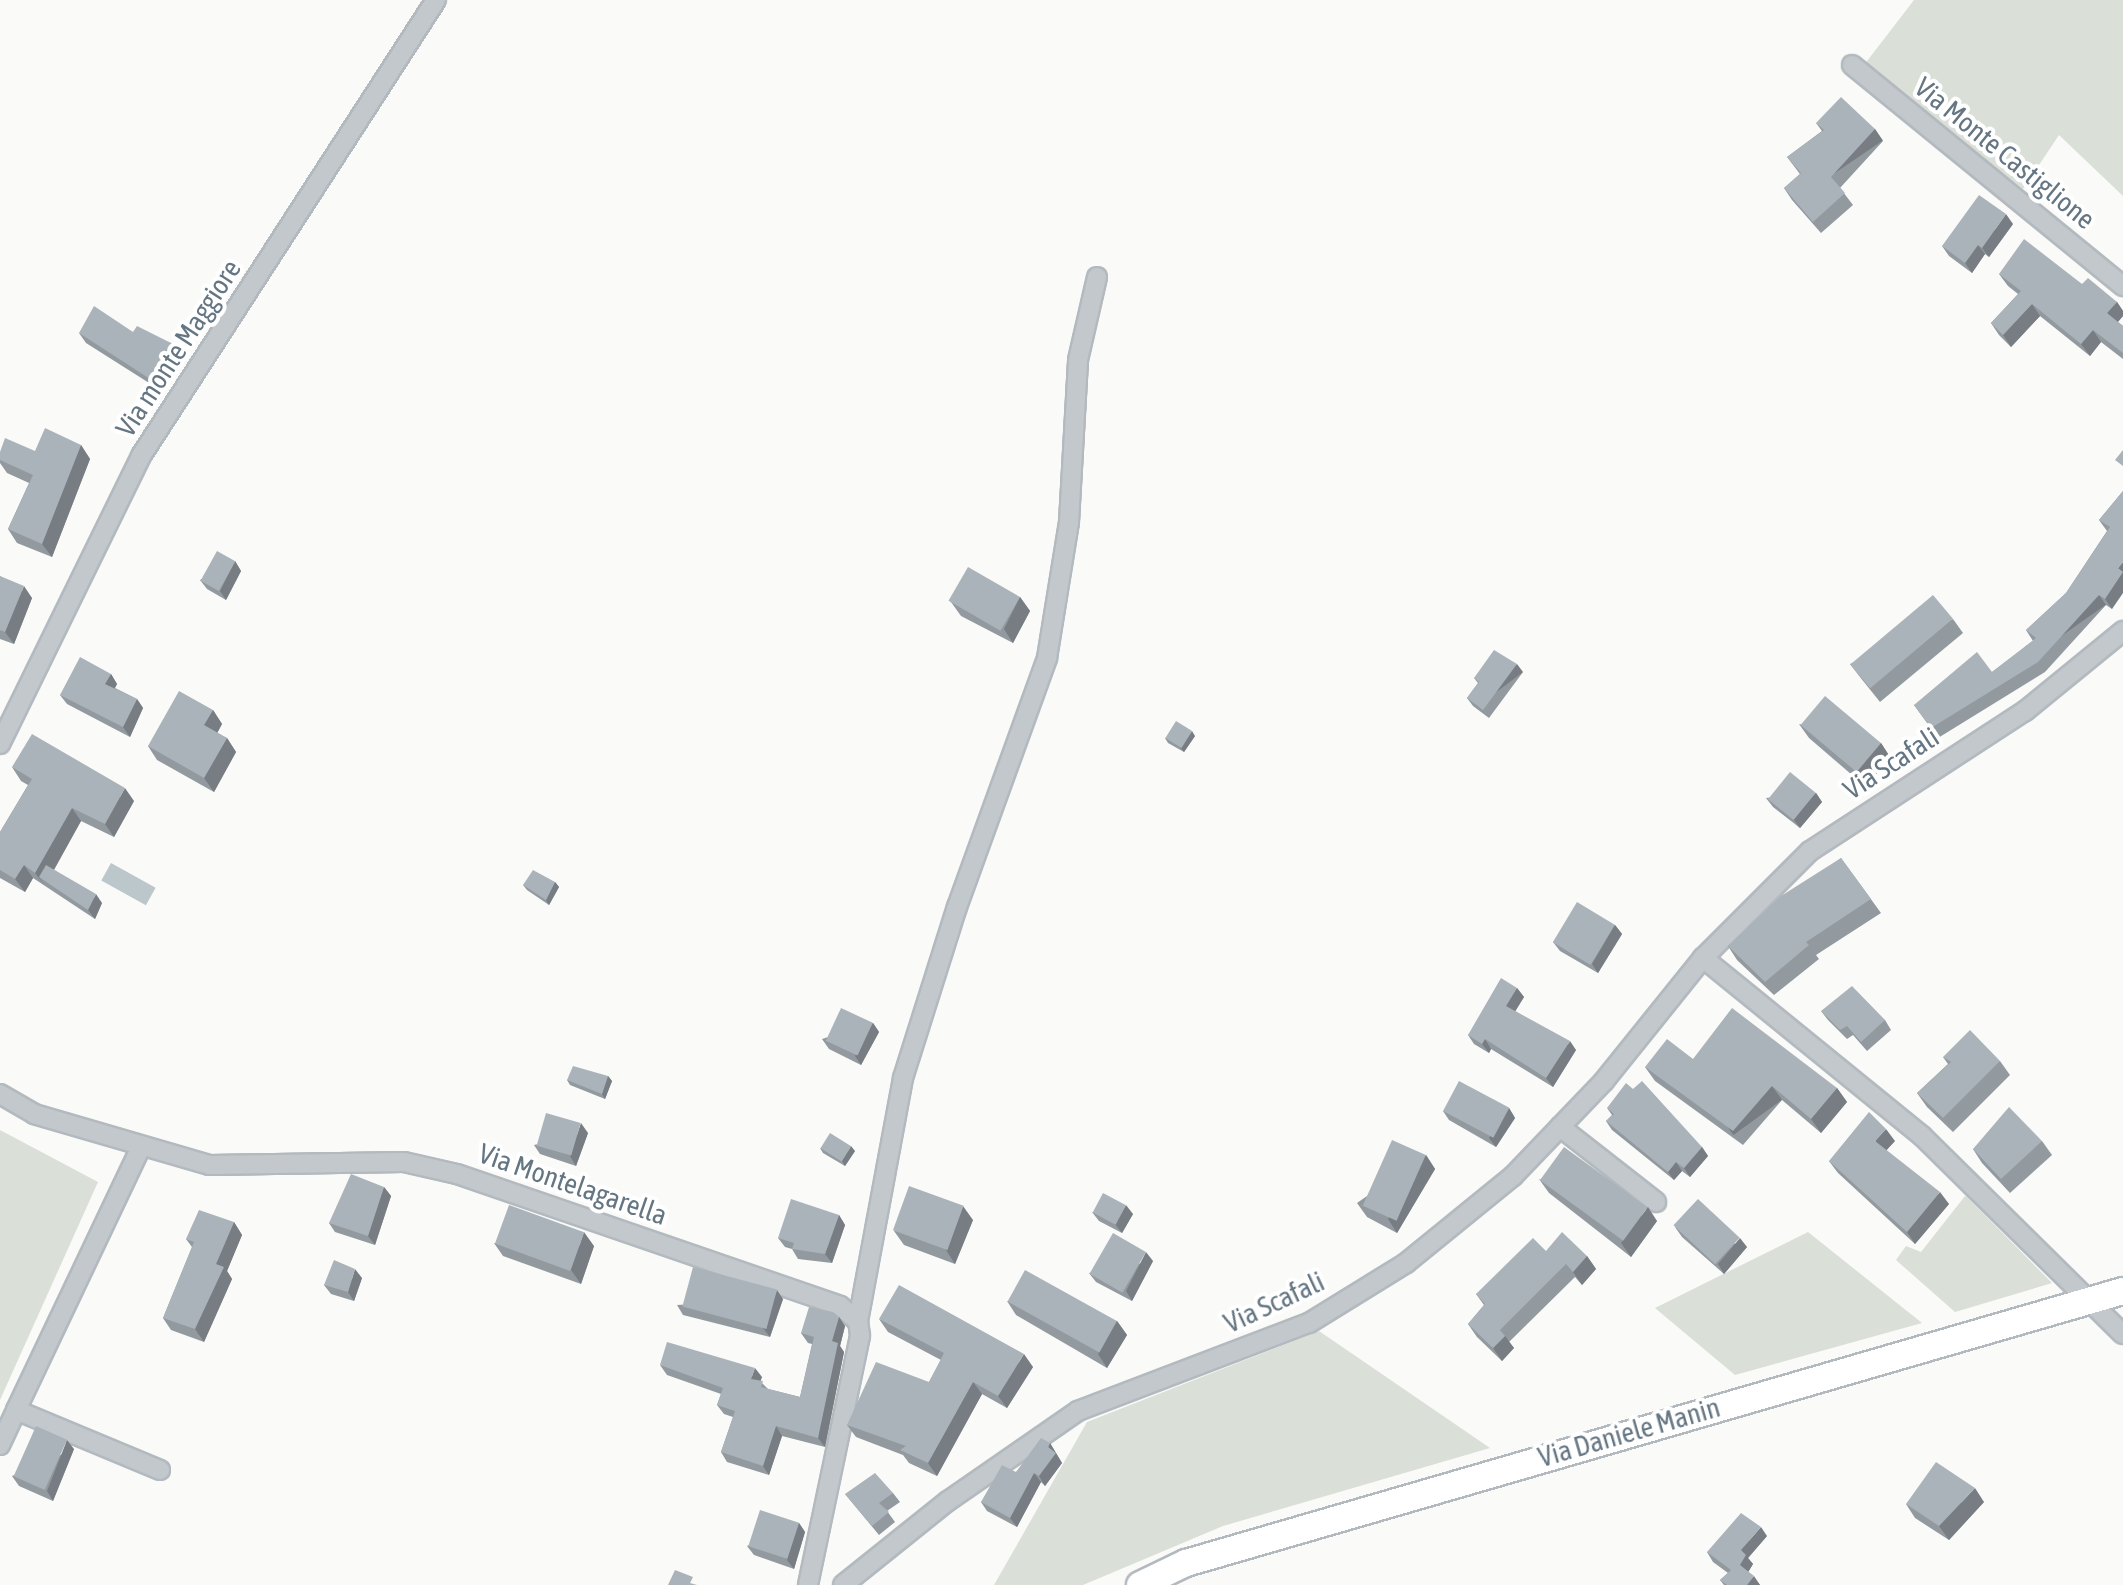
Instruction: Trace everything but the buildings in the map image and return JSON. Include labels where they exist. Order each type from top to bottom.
[{"type":"main road","name":"Via Daniele Manin","points":[[1140,1585],[1186,1563],[2123,1291]]},
{"type":"street","name":"Via monte Maggiore","points":[[0,744],[141,456],[436,0]]},
{"type":"street","name":"Via Monte Castiglione","points":[[1852,65],[2123,286]]},
{"type":"street","points":[[808,1585],[860,1336],[858,1321],[903,1078],[957,907],[1047,658],[1069,522],[1078,360],[1097,277]]},
{"type":"street","name":"Via Scafali","points":[[843,1585],[948,1501],[1078,1411],[1309,1323],[1406,1263],[1513,1176],[1604,1081],[1703,958],[1810,851],[2025,711],[2123,631]]},
{"type":"street","points":[[1703,958],[1922,1136],[2123,1334]]},
{"type":"street","name":"Via Montelagarella","points":[[0,1094],[34,1114],[140,1149],[210,1165],[404,1162],[457,1174],[840,1306],[858,1321]]},
{"type":"street","points":[[1560,1127],[1656,1202]]},
{"type":"street","points":[[0,1445],[140,1149]]},
{"type":"street","points":[[16,1410],[160,1470]]},
{"type":"shaded area","points":[[1914,0],[2123,0],[2123,196],[2059,135],[2023,189],[1864,65]]},
{"type":"shaded area","points":[[111,863],[156,888],[146,905],[101,880]]},
{"type":"shaded area","points":[[0,1130],[98,1182],[0,1400]]},
{"type":"shaded area","points":[[1965,1196],[2052,1283],[1955,1312],[1896,1260],[1906,1246],[1921,1252]]},
{"type":"shaded area","points":[[1808,1232],[1922,1323],[1735,1375],[1655,1308]]},
{"type":"shaded area","points":[[1319,1331],[1490,1448],[1223,1526],[1083,1585],[994,1585],[1087,1422]]}]
